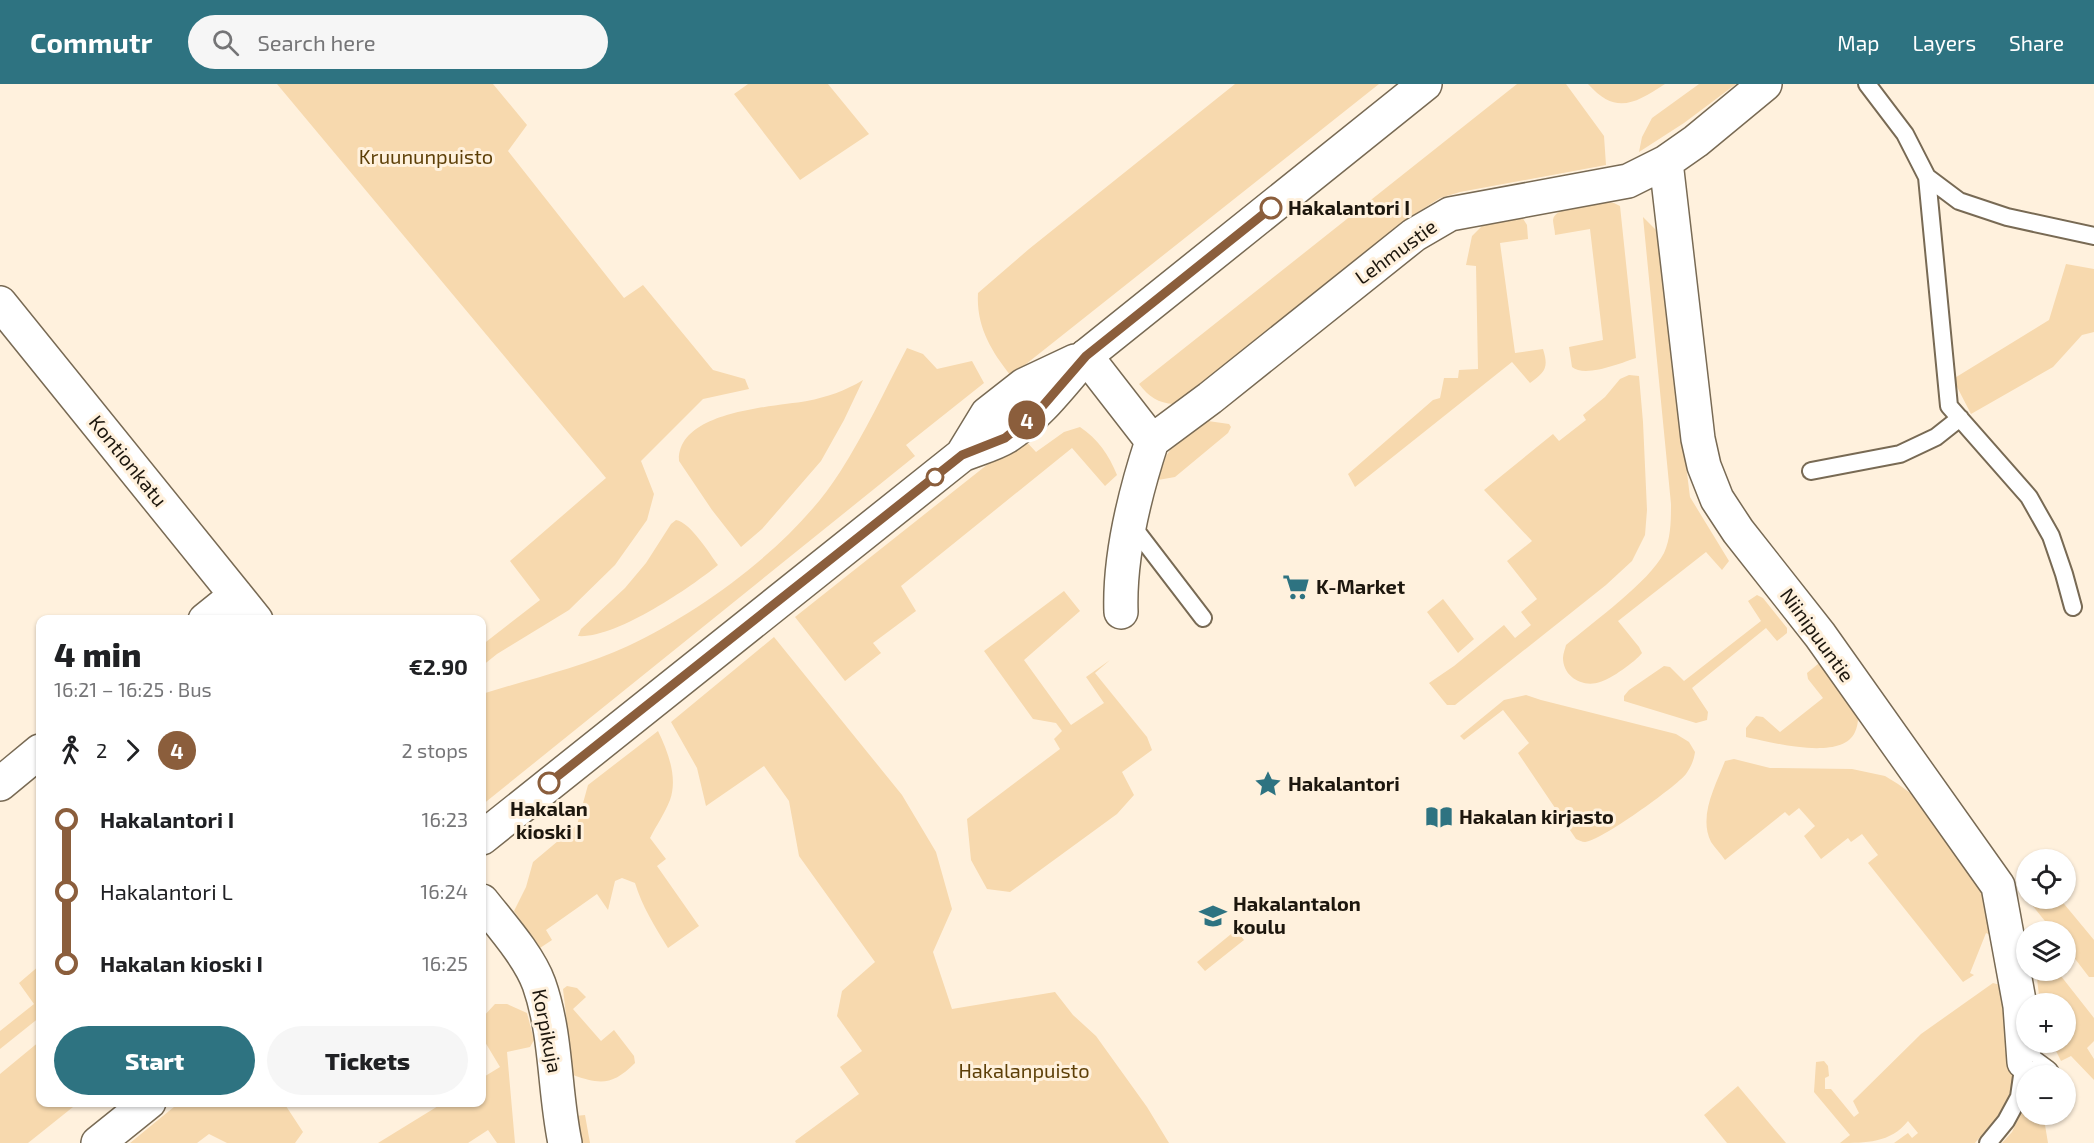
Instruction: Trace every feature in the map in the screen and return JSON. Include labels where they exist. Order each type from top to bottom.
[{"type":"street","points":[[486,835],[962,455],[987,414],[1009,396],[1024,385],[1086,356],[1425,84]]},
{"type":"street","name":"Lehmustie","points":[[1152,441],[1210,398],[1414,235],[1450,214],[1628,181],[1666,162],[1696,141],[1765,84]]},
{"type":"street","name":"Niinipuuntie","points":[[1666,162],[1698,439],[1704,466],[1717,499],[1738,531],[1820,635],[1998,886],[2033,1065]]},
{"type":"street","name":"Kontionkatu","points":[[2,311],[246,607]]},
{"type":"street","points":[[1086,356],[1152,441],[1136,488],[1120,590],[1121,612]]},
{"type":"street","points":[[221,615],[246,607]]},
{"type":"street","points":[[0,784],[36,754]]},
{"type":"street","name":"Korpikuja","points":[[486,906],[518,946],[538,981],[547,1010],[565,1143]]},
{"type":"street","points":[[98,1143],[143,1107]]},
{"type":"lane","points":[[1867,84],[1905,134],[1927,177],[1949,406],[2029,497],[2050,536],[2073,607]]},
{"type":"lane","points":[[1927,177],[1959,201],[2007,217],[2094,236]]},
{"type":"lane","points":[[1811,471],[1900,454],[1936,437],[1960,418]]},
{"type":"lane","points":[[1131,524],[1203,618]]},
{"type":"lane","points":[[1988,1143],[2006,1121],[2016,1103]]},
{"type":"green space","name":"Kruununpuisto","points":[[277,84],[493,84],[527,125],[508,151],[624,298],[643,285],[713,370],[745,379],[749,389],[703,399],[641,461],[654,494],[647,520],[615,565],[569,610],[486,663],[486,642],[540,600],[510,561],[606,478]]},
{"type":"green space","points":[[748,84],[828,84],[869,134],[800,180],[734,94]]},
{"type":"green space","points":[[1235,84],[1379,84],[1011,376],[991,347],[982,327],[978,293],[1029,249]]},
{"type":"green space","points":[[1517,84],[1566,84],[1604,136],[1606,165],[1460,192],[1440,198],[1409,218],[1174,404],[1154,398],[1139,384]]},
{"type":"green space","points":[[1588,84],[1665,84],[1634,101],[1616,103],[1598,94]]},
{"type":"green space","points":[[1699,84],[1736,84],[1684,123],[1639,152],[1642,137],[1652,118]]},
{"type":"green space","points":[[1606,202],[1620,206],[1636,358],[1594,370],[1578,370],[1572,367],[1569,347],[1603,340],[1590,229],[1555,235],[1553,220],[1555,215],[1567,208]]},
{"type":"green space","points":[[1522,217],[1527,225],[1528,239],[1500,243],[1515,353],[1543,349],[1546,361],[1544,369],[1530,383],[1512,362],[1355,487],[1348,474],[1433,400],[1440,398],[1444,378],[1458,378],[1459,370],[1478,369],[1476,266],[1466,265],[1472,236],[1482,226]]},
{"type":"green space","points":[[1643,217],[1657,231],[1690,497],[1729,561],[1722,570],[1706,552],[1618,621],[1642,653],[1610,677],[1600,682],[1587,683],[1575,679],[1566,671],[1563,658],[1566,645],[1634,589],[1657,564],[1664,553],[1670,529],[1671,504]]},
{"type":"green space","points":[[2066,264],[2094,269],[2094,332],[2082,335],[2053,367],[1971,414],[1953,379],[2049,320]]},
{"type":"green space","points":[[907,348],[923,354],[937,369],[972,361],[984,383],[906,445],[915,456],[486,802],[486,693],[574,666],[628,646],[687,614],[717,594],[773,549],[799,524],[840,472]]},
{"type":"green space","points":[[1629,375],[1639,376],[1647,510],[1645,535],[1632,561],[1606,585],[1455,705],[1447,705],[1429,683],[1454,666],[1504,625],[1515,638],[1531,625],[1521,612],[1537,599],[1507,561],[1532,541],[1484,490],[1553,434],[1559,441],[1586,420],[1583,415],[1605,397],[1620,379]]},
{"type":"green space","points":[[863,380],[821,461],[762,529],[741,547],[712,510],[679,461],[682,444],[693,431],[729,414],[822,398]]},
{"type":"green space","points":[[1208,421],[1229,424],[1231,427],[1228,433],[1175,477],[1158,480],[1166,456],[1171,449]]},
{"type":"green space","points":[[1080,427],[1102,448],[1117,475],[1105,486],[1072,448],[901,586],[916,611],[873,643],[881,653],[845,681],[795,617],[1022,437],[1036,452],[1064,432]]},
{"type":"green space","points":[[676,520],[694,532],[718,565],[690,586],[631,621],[593,635],[578,636],[581,629],[625,588]]},
{"type":"green space","points":[[1064,591],[1080,611],[1024,660],[1071,725],[1104,703],[1086,677],[1110,660],[1095,673],[1147,737],[1152,750],[1122,772],[1134,795],[1117,814],[1010,892],[987,889],[971,860],[967,819],[1060,749],[1054,739],[1062,731],[1056,723],[1033,719],[984,651]]},
{"type":"green space","points":[[1757,595],[1763,598],[1787,628],[1787,633],[1777,641],[1766,628],[1692,688],[1708,712],[1707,720],[1696,723],[1624,701],[1624,696],[1629,690],[1664,666],[1670,667],[1684,681],[1761,621],[1748,601]]},
{"type":"green space","points":[[1443,599],[1474,639],[1458,653],[1427,612]]},
{"type":"green space","name":"Hakalanpuisto","points":[[774,637],[902,795],[936,852],[952,909],[933,952],[952,1009],[1055,992],[1073,1015],[1096,1036],[1147,1107],[1169,1143],[796,1143],[795,1141],[859,1094],[840,1067],[862,1051],[837,1016],[842,991],[875,962],[799,856],[789,801],[764,766],[706,806],[697,768],[671,722]]},
{"type":"green space","points":[[1818,664],[1824,664],[1857,710],[1857,727],[1848,741],[1836,746],[1805,748],[1746,737],[1746,728],[1756,716],[1763,717],[1780,732],[1823,698],[1808,679],[1807,673]]},
{"type":"green space","points":[[1526,695],[1676,734],[1689,742],[1695,752],[1692,763],[1680,780],[1637,812],[1593,840],[1580,841],[1576,839],[1518,753],[1529,743],[1503,710],[1464,740],[1460,736],[1504,700]]},
{"type":"green space","points":[[658,731],[668,756],[673,782],[666,810],[650,838],[666,859],[657,866],[699,926],[668,948],[645,908],[635,883],[622,878],[615,881],[608,910],[597,894],[546,930],[552,940],[540,948],[514,911],[526,887],[533,862],[577,825],[588,785]]},
{"type":"green space","points":[[1734,759],[1770,768],[1852,769],[1885,776],[1925,804],[1992,902],[1995,937],[1986,933],[1970,973],[1974,975],[1963,982],[1868,863],[1878,855],[1862,834],[1851,842],[1848,838],[1821,859],[1804,836],[1815,826],[1799,808],[1789,816],[1785,812],[1725,860],[1711,842],[1706,822],[1713,790],[1725,761]]},
{"type":"green space","points":[[2035,909],[2068,909],[2094,940],[2094,977],[2089,977],[2076,960],[2076,921],[2045,921]]},
{"type":"green space","points":[[1236,930],[1244,940],[1205,971],[1197,962]]},
{"type":"green space","points":[[36,968],[36,1020],[0,1049],[0,1031],[34,1004],[19,983]]},
{"type":"green space","points":[[2037,981],[2065,981],[2074,993],[2039,993]]},
{"type":"green space","points":[[1993,983],[2000,985],[2013,1042],[2013,1085],[2005,1105],[1975,1143],[1894,1143],[1908,1133],[1912,1138],[1918,1133],[1908,1121],[1886,1138],[1868,1142],[1840,1143],[1850,1135],[1814,1092],[1816,1062],[1824,1061],[1828,1066],[1829,1076],[1825,1078],[1825,1089],[1831,1089],[1854,1117],[1859,1113],[1853,1101],[1921,1034]]},
{"type":"green space","points":[[567,986],[577,988],[586,997],[573,1009],[601,1041],[614,1030],[634,1056],[635,1063],[620,1076],[599,1081],[573,1075],[563,989]]},
{"type":"green space","points":[[2076,995],[2094,1018],[2094,1041],[2087,1048],[2094,1059],[2094,1080],[2071,1056],[2061,1061],[2057,1053],[2076,1053]]},
{"type":"green space","points":[[495,1004],[507,1004],[527,1013],[534,1040],[530,1047],[507,1052],[515,1143],[497,1143],[488,1130],[468,1143],[378,1143],[436,1107],[486,1107],[486,1076],[500,1067],[486,1044],[486,1014]]},
{"type":"green space","points":[[36,1044],[36,1107],[73,1107],[28,1143],[0,1143],[0,1074]]},
{"type":"green space","points":[[1738,1086],[1786,1143],[1727,1143],[1704,1115]]},
{"type":"green space","points":[[174,1107],[287,1107],[303,1132],[295,1143],[227,1143],[209,1134],[197,1143],[130,1143]]},
{"type":"green space","points":[[585,1115],[590,1143],[579,1143],[575,1116]]},
{"type":"green space","points":[[2016,1123],[2045,1125],[2048,1143],[2002,1143]]},
{"type":"bus line","name":"4","points":[[549,783],[962,455],[1005,438],[1041,408],[1086,356],[1271,208]]},
{"type":"place","name":"Hakalantori I","points":[[1271,208]]},
{"type":"place","name":"K-Market","points":[[1296,587]]},
{"type":"place","name":"Hakalan kioski I","points":[[549,783]]},
{"type":"place","name":"Hakalantori","points":[[1268,784]]},
{"type":"place","name":"Hakalan kirjasto","points":[[1439,817]]},
{"type":"place","name":"Hakalantalon koulu","points":[[1213,916]]}]
